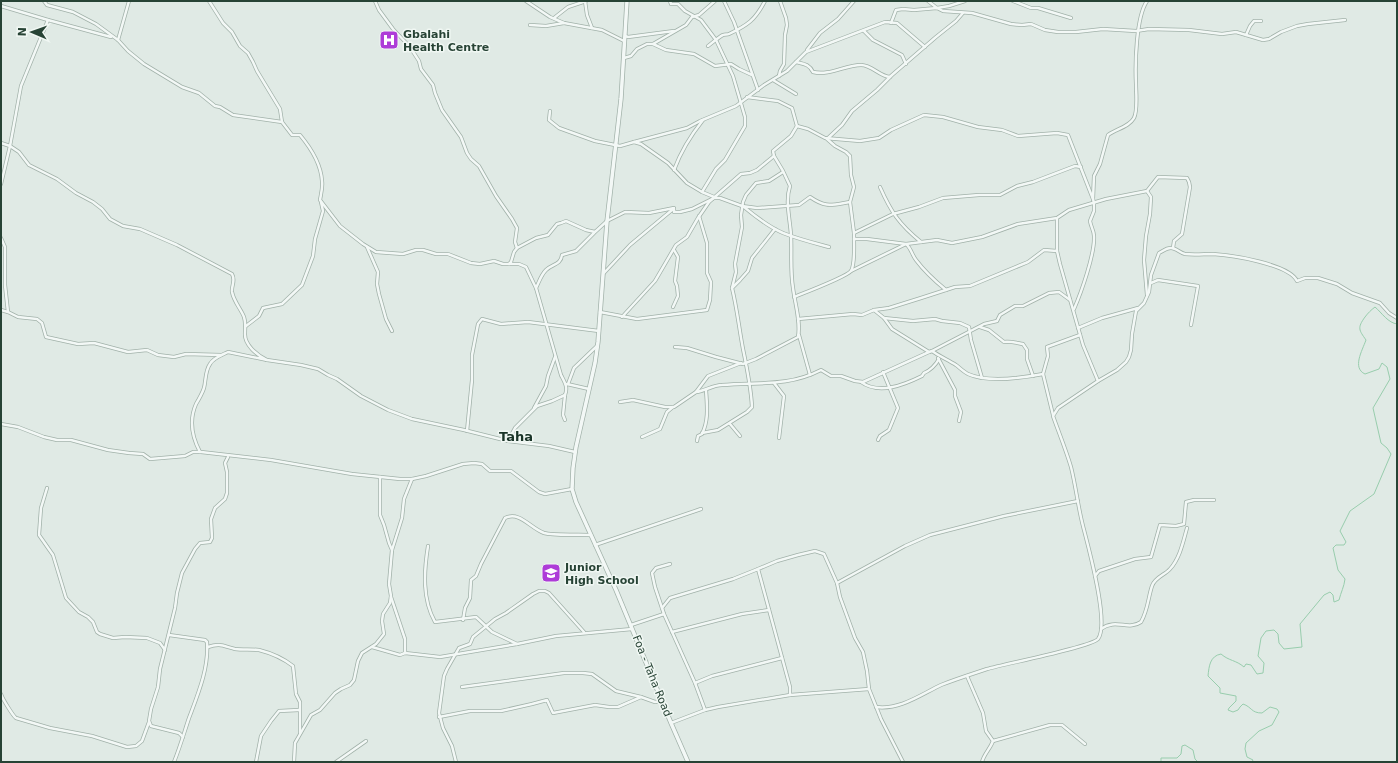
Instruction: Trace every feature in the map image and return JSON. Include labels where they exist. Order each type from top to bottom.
[{"type":"street","points":[[44,1],[46,5],[73,12],[96,24],[118,40],[128,51],[144,64],[182,87],[199,93],[215,106],[220,107],[233,115],[282,122]]},
{"type":"street","points":[[118,40],[129,1]]},
{"type":"street","points":[[209,1],[223,23],[232,32],[240,46],[248,53],[254,62],[257,72],[280,109],[282,122],[292,134],[300,135],[311,151],[319,167],[322,181],[320,200],[323,211],[315,239],[313,256],[302,285],[282,304],[263,308],[259,316],[246,326]]},
{"type":"street","points":[[375,1],[379,10],[420,61],[421,69],[433,85],[442,110],[461,137],[467,153],[479,166],[496,196],[512,218],[517,228],[515,242],[517,248]]},
{"type":"street","points":[[526,1],[564,23],[602,30],[624,41]]},
{"type":"street","points":[[554,18],[568,8],[585,1],[587,15],[592,29]]},
{"type":"street","points":[[1,424],[18,427],[44,437],[57,440],[71,440],[108,450],[143,454],[150,458],[156,459],[168,456],[185,456],[193,452],[201,452],[270,460],[352,474],[412,479],[439,473],[463,464],[474,463],[482,464],[490,471],[511,471],[545,494],[572,489],[573,468],[599,331],[607,221],[616,145],[627,1]]},
{"type":"street","points":[[670,1],[671,4],[678,4],[685,11],[701,20],[716,40],[733,76],[745,117],[745,125],[725,160],[716,169],[702,192]]},
{"type":"street","points":[[654,44],[686,25],[692,17],[699,15],[715,1]]},
{"type":"street","points":[[724,1],[758,90]]},
{"type":"street","points":[[708,46],[723,35],[729,34],[750,23],[760,12],[765,1]]},
{"type":"street","points":[[779,76],[784,64],[784,34],[787,25],[780,1]]},
{"type":"street","points":[[550,111],[549,120],[559,128],[595,141],[620,146],[687,128],[704,119],[730,109],[787,71],[806,52],[820,33],[838,20],[854,1]]},
{"type":"street","points":[[928,1],[943,11],[972,13],[1012,24],[1031,24],[1045,30],[1058,32],[1104,29],[1189,30],[1222,34],[1236,32],[1263,40],[1269,39],[1281,32],[1297,26],[1345,20]]},
{"type":"street","points":[[891,23],[896,10],[937,8],[964,1]]},
{"type":"street","points":[[1012,1],[1031,8],[1038,8],[1072,18]]},
{"type":"street","points":[[1093,199],[1094,176],[1100,164],[1108,135],[1134,118],[1135,77],[1139,30],[1141,16],[1147,1]]},
{"type":"street","points":[[1,6],[113,37]]},
{"type":"street","points":[[827,139],[842,125],[852,111],[878,90],[890,77],[926,47],[936,36],[956,21],[963,13]]},
{"type":"street","points":[[1,184],[10,146],[21,86],[48,20]]},
{"type":"street","points":[[1246,35],[1254,21],[1261,21]]},
{"type":"street","points":[[806,52],[813,48],[824,46],[885,22],[897,23],[926,47]]},
{"type":"street","points":[[530,25],[546,26],[564,23]]},
{"type":"street","points":[[625,36],[628,37],[677,30]]},
{"type":"street","points":[[864,31],[873,40],[902,55],[906,64]]},
{"type":"street","points":[[623,58],[631,56],[638,49],[647,44],[654,44],[666,50],[694,54],[712,65],[731,64],[752,75]]},
{"type":"street","points":[[796,62],[811,66],[813,72],[820,73],[860,65],[869,66],[890,77]]},
{"type":"street","points":[[773,80],[796,94]]},
{"type":"street","points":[[747,97],[778,101],[792,108],[797,126],[791,136],[773,151],[774,156],[790,186],[788,192],[788,206],[791,236],[791,278],[799,334],[810,375]]},
{"type":"street","points":[[827,139],[860,140],[879,138],[891,130],[924,115],[943,117],[978,128],[1002,130],[1018,136],[1057,133],[1068,135],[1094,203],[1094,212],[1090,222],[1094,235],[1092,255],[1074,309]]},
{"type":"street","points":[[674,170],[680,154],[694,130],[704,119]]},
{"type":"street","points":[[797,126],[808,129],[827,139],[850,156],[851,175],[854,186],[850,202],[854,233],[853,264],[851,270]]},
{"type":"street","points":[[1,142],[19,152],[29,166],[56,179],[76,193],[93,202],[110,218],[123,226],[140,229],[177,245],[232,274],[234,280],[232,291],[245,319],[246,326],[244,334],[248,345],[267,360]]},
{"type":"street","points":[[634,142],[641,144],[659,156],[668,163],[687,183],[702,192],[714,198],[742,206],[755,208],[799,205],[810,197],[820,204],[825,205],[850,202]]},
{"type":"street","points":[[622,316],[655,281],[676,245],[687,237],[709,202],[741,174],[750,173],[757,170],[774,156]]},
{"type":"street","points":[[854,233],[893,214],[919,207],[943,198],[1000,195],[1018,186],[1075,166],[1081,168]]},
{"type":"street","points":[[702,433],[718,430],[730,424],[752,407],[750,383],[738,312],[732,288],[736,272],[735,264],[742,227],[742,206],[746,195],[756,183],[769,181],[783,172]]},
{"type":"street","points":[[854,240],[866,239],[906,244],[937,240],[952,243],[982,236],[1018,224],[1057,218],[1069,210],[1106,199],[1147,191],[1158,177],[1187,178],[1189,182],[1182,234],[1174,240],[1173,248]]},
{"type":"street","points":[[880,187],[893,214],[905,229],[921,242]]},
{"type":"street","points":[[1147,191],[1151,197],[1144,260],[1147,298]]},
{"type":"street","points":[[674,208],[674,212],[692,209],[714,198]]},
{"type":"street","points":[[320,200],[340,226],[367,247],[376,252],[403,254],[416,250],[423,250],[436,254],[448,254],[471,263],[480,264],[494,261],[503,264],[519,264],[526,267],[536,288],[561,375],[567,384],[589,389]]},
{"type":"street","points":[[742,206],[775,229],[791,236],[829,247]]},
{"type":"street","points":[[536,288],[546,270],[562,260],[562,256],[564,254],[576,251],[607,221],[625,212],[650,214],[674,208]]},
{"type":"street","points":[[603,273],[630,245],[674,208]]},
{"type":"street","points":[[600,312],[637,319],[707,310],[710,300],[711,282],[707,273],[707,243],[699,216]]},
{"type":"street","points":[[1057,218],[1060,264],[1074,309],[1080,335],[1098,381]]},
{"type":"street","points":[[508,264],[512,262],[514,252],[517,248],[536,238],[548,235],[557,224],[566,222],[595,232]]},
{"type":"street","points":[[732,288],[748,271],[752,258],[775,229]]},
{"type":"street","points":[[1,238],[5,247],[5,285],[8,312]]},
{"type":"street","points":[[794,297],[843,277],[851,270],[906,244]]},
{"type":"street","points":[[906,244],[909,246],[914,258],[929,276],[947,290]]},
{"type":"street","points":[[367,247],[378,272],[377,284],[379,294],[386,319],[392,331]]},
{"type":"street","points":[[1054,416],[1058,408],[1098,381],[1109,376],[1126,362],[1131,350],[1136,311],[1147,298],[1152,275],[1160,253],[1166,249],[1173,248],[1184,254],[1227,256],[1260,262],[1281,268],[1295,277],[1297,281],[1305,278],[1318,278],[1337,284],[1352,293],[1380,303],[1389,313],[1397,318]]},
{"type":"street","points":[[673,306],[678,296],[675,281],[678,257],[674,249]]},
{"type":"street","points":[[798,319],[853,314],[862,315],[874,310],[888,308],[955,287],[970,286],[1028,262],[1044,250],[1058,251]]},
{"type":"street","points":[[1150,283],[1158,280],[1198,286],[1191,325]]},
{"type":"street","points":[[696,392],[720,385],[750,383],[758,385],[792,380],[821,370],[830,376],[841,376],[863,382],[970,332],[979,326],[997,320],[1000,315],[1015,306],[1023,306],[1048,292],[1059,292],[1071,301]]},
{"type":"street","points":[[1078,328],[1102,318],[1139,307]]},
{"type":"street","points":[[1,310],[18,317],[37,319],[42,323],[46,337],[55,340],[78,344],[94,343],[128,352],[147,350],[158,355],[174,357],[186,354],[222,356]]},
{"type":"street","points":[[874,310],[884,318],[892,329],[938,357],[958,366],[967,374],[982,378],[1003,379],[1043,374]]},
{"type":"street","points":[[467,431],[472,380],[472,355],[478,324],[482,318],[501,324],[528,322],[599,331]]},
{"type":"street","points":[[884,318],[913,321],[935,318],[942,321],[960,323],[969,327],[982,378]]},
{"type":"street","points":[[979,326],[989,330],[1004,342],[1010,341],[1023,344],[1027,350],[1027,359],[1033,376]]},
{"type":"street","points":[[675,347],[687,348],[716,357],[746,363],[796,339],[799,334]]},
{"type":"street","points":[[876,707],[885,708],[898,705],[966,676],[1082,646],[1097,640],[1101,630],[1100,608],[1095,576],[1066,450],[1054,416],[1043,374],[1048,356],[1047,347],[1080,335]]},
{"type":"street","points":[[565,420],[565,395],[567,384],[574,368],[597,345]]},
{"type":"street","points":[[201,452],[196,444],[192,429],[194,411],[202,392],[209,364],[228,352],[318,369],[337,379],[361,396],[388,410],[412,419],[508,441],[549,446],[576,452]]},
{"type":"street","points":[[508,441],[515,428],[534,408],[546,386],[548,376],[556,357]]},
{"type":"street","points":[[861,382],[866,386],[874,388],[902,385],[922,376],[930,370],[936,364],[938,357]]},
{"type":"street","points":[[938,357],[955,390],[955,396],[961,412],[959,421]]},
{"type":"street","points":[[642,437],[660,430],[667,412],[696,392],[708,376],[741,363]]},
{"type":"street","points":[[878,440],[880,436],[889,430],[898,408],[883,372]]},
{"type":"street","points":[[774,382],[784,396],[779,438]]},
{"type":"street","points":[[697,441],[698,436],[702,433],[704,428],[708,410],[706,390]]},
{"type":"street","points":[[534,408],[565,395]]},
{"type":"street","points":[[620,402],[633,400],[665,407],[674,407]]},
{"type":"street","points":[[730,424],[740,436]]},
{"type":"street","points":[[1,694],[12,716],[16,718],[50,728],[92,736],[123,746],[136,746],[142,741],[149,721],[175,608],[176,593],[182,573],[195,549],[200,543],[210,542],[212,538],[211,519],[215,508],[226,499],[227,472],[225,463],[228,456]]},
{"type":"street","points":[[380,477],[380,515],[392,550]]},
{"type":"street","points":[[404,653],[405,639],[391,596],[389,584],[392,550],[402,518],[404,498],[412,479]]},
{"type":"street","points":[[47,488],[41,508],[39,535],[53,555],[66,598],[79,612],[93,622],[97,632],[100,634],[113,638],[147,638],[160,643],[165,650]]},
{"type":"street","name":"Foa - Taha Road","points":[[572,489],[576,502],[632,627],[688,762]]},
{"type":"street","points":[[1095,576],[1099,571],[1135,559],[1150,557],[1160,525],[1176,526],[1184,524],[1186,502],[1194,500],[1214,500]]},
{"type":"street","points":[[837,583],[930,534],[1004,516],[1078,501]]},
{"type":"street","points":[[595,545],[701,509]]},
{"type":"street","points":[[463,620],[465,608],[470,598],[471,580],[476,576],[484,557],[505,518],[513,516],[519,518],[544,533],[591,535]]},
{"type":"street","points":[[1101,630],[1110,624],[1132,626],[1141,622],[1147,608],[1152,584],[1171,568],[1178,556],[1186,528]]},
{"type":"street","points":[[428,546],[425,588],[430,614],[435,622],[476,618],[492,632],[517,644]]},
{"type":"street","points":[[662,608],[670,598],[732,579],[777,561],[815,551],[824,554],[837,583],[844,611],[854,638],[863,652],[869,688],[876,707],[886,731],[903,762]]},
{"type":"street","points":[[670,564],[656,568],[652,574],[664,614],[695,683],[704,710]]},
{"type":"street","points":[[758,569],[790,687],[790,695]]},
{"type":"street","points":[[456,762],[452,746],[439,717],[444,676],[459,648],[470,644],[473,637],[495,619],[539,591],[549,593],[584,632]]},
{"type":"street","points":[[294,762],[295,742],[311,715],[320,710],[341,688],[350,685],[354,680],[358,661],[362,653],[376,644],[384,634],[382,621],[391,596]]},
{"type":"street","points":[[672,632],[742,614],[769,610]]},
{"type":"street","points":[[372,647],[400,655],[404,653],[440,657],[556,636],[632,627],[664,614]]},
{"type":"street","points":[[169,634],[205,640],[208,648],[197,699],[175,760],[178,762]]},
{"type":"street","points":[[208,648],[216,644],[235,649],[260,650],[286,661],[293,666],[295,673],[296,694],[300,702],[300,734]]},
{"type":"street","points":[[695,683],[712,676],[782,658]]},
{"type":"street","points":[[462,687],[564,673],[583,673],[592,674],[616,691],[655,702],[662,701]]},
{"type":"street","points":[[966,676],[983,713],[986,731],[993,741]]},
{"type":"street","points":[[671,723],[704,710],[790,695],[869,688]]},
{"type":"street","points":[[439,717],[470,711],[501,711],[547,700],[552,713],[595,705],[618,707],[641,697]]},
{"type":"street","points":[[256,762],[261,736],[271,721],[280,711],[299,710]]},
{"type":"street","points":[[149,721],[151,726],[155,728],[179,733],[183,736]]},
{"type":"street","points":[[993,741],[1050,725],[1062,726],[1085,744]]},
{"type":"street","points":[[336,762],[366,741]]},
{"type":"street","points":[[982,762],[985,753],[991,747],[993,741]]},
{"type":"waterway","points":[[1252,762],[1253,760],[1247,757],[1245,749],[1246,743],[1259,731],[1272,725],[1279,712],[1277,709],[1270,707],[1262,713],[1258,713],[1243,704],[1238,710],[1233,712],[1228,710],[1236,701],[1236,696],[1220,693],[1220,688],[1208,676],[1210,665],[1212,659],[1221,654],[1244,667],[1246,664],[1251,665],[1257,674],[1263,673],[1264,663],[1258,656],[1261,638],[1266,631],[1274,630],[1278,634],[1279,643],[1284,649],[1302,647],[1300,624],[1324,595],[1330,592],[1333,595],[1334,602],[1339,600],[1345,579],[1338,570],[1333,548],[1336,545],[1344,545],[1346,542],[1340,531],[1350,511],[1374,494],[1391,454],[1381,443],[1373,408],[1390,379],[1387,367],[1382,363],[1379,369],[1365,374],[1359,368],[1360,354],[1366,340],[1360,331],[1360,326],[1365,317],[1375,307],[1388,320],[1397,324]]},
{"type":"waterway","points":[[1161,762],[1161,758],[1177,758],[1181,754],[1182,746],[1185,745],[1193,750],[1195,759],[1198,762]]},
{"type":"place","name":"Gbalahi Health Centre","points":[[389,40]]},
{"type":"place","name":"Junior High School","points":[[551,573]]},
{"type":"district","name":"Taha","points":[[516,436]]}]
